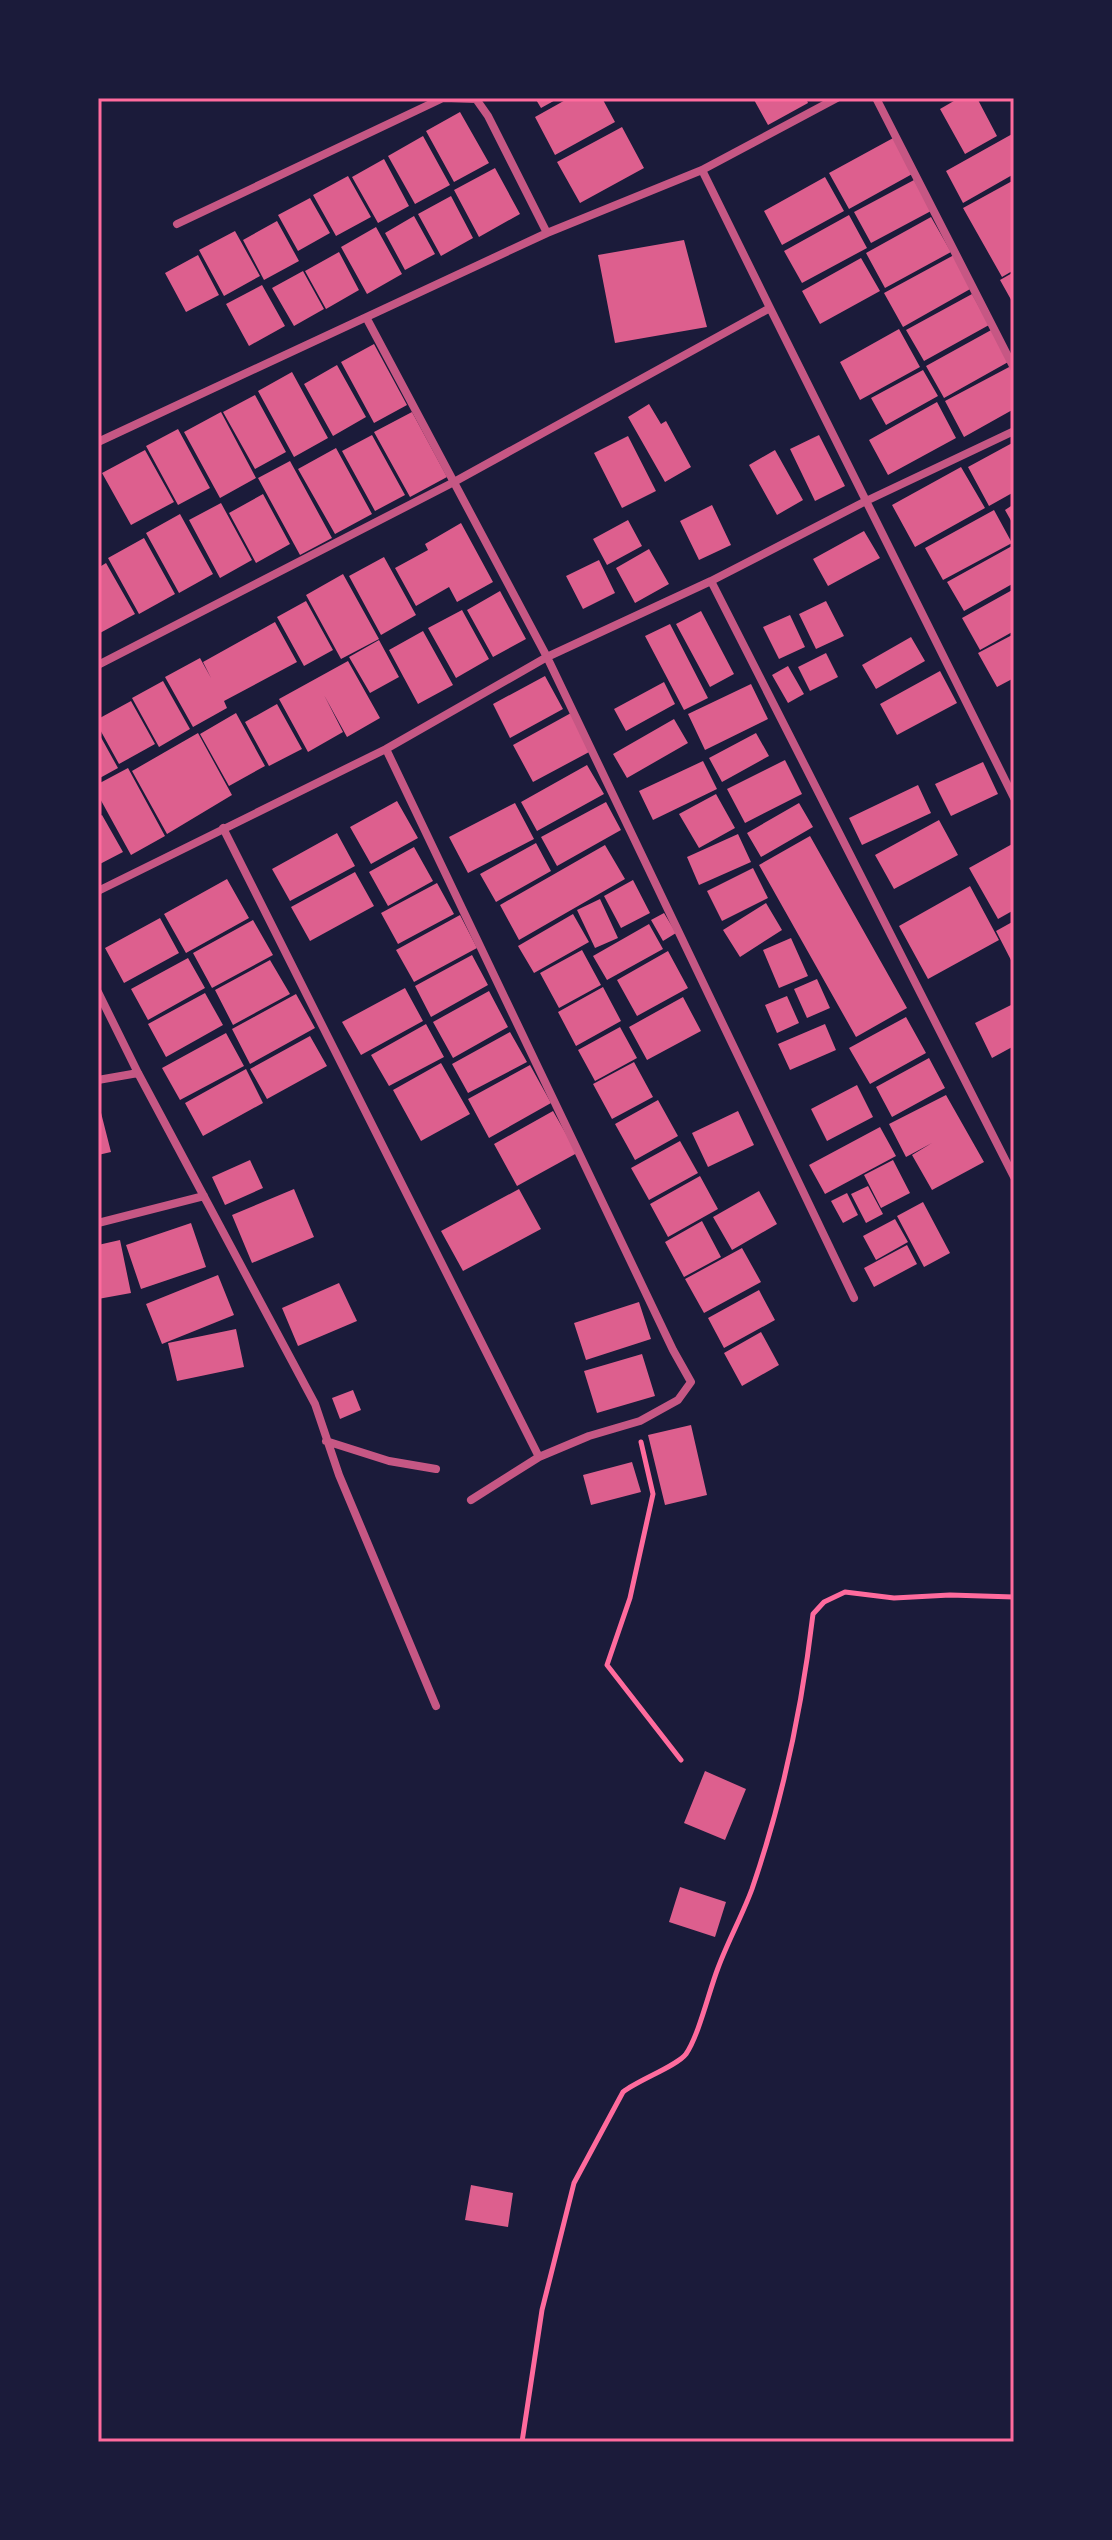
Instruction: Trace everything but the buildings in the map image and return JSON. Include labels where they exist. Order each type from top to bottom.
[{"type":"street","points":[[177,224],[443,98],[476,99],[488,116],[547,233]]},
{"type":"street","points":[[98,442],[547,233],[702,170],[837,98]]},
{"type":"street","points":[[876,98],[1014,368]]},
{"type":"street","points":[[702,170],[864,502],[1014,798]]},
{"type":"street","points":[[98,665],[454,482],[770,308]]},
{"type":"street","points":[[367,319],[547,657],[854,1298]]},
{"type":"street","points":[[98,891],[386,749],[547,657],[711,581],[864,502],[1014,431]]},
{"type":"street","points":[[711,581],[1014,1177]]},
{"type":"street","points":[[386,749],[691,1382],[678,1400],[640,1421],[589,1436],[539,1457],[471,1500]]},
{"type":"street","points":[[223,828],[539,1457]]},
{"type":"street","points":[[98,992],[315,1404],[326,1441],[436,1706]]},
{"type":"street","points":[[98,1080],[138,1073]]},
{"type":"street","points":[[98,1223],[204,1196]]},
{"type":"street","points":[[326,1441],[389,1461],[436,1469]]},
{"type":"path","points":[[640,1421],[640,1440],[653,1494],[630,1598],[607,1665],[681,1760]]},
{"type":"path","points":[[522,2442],[542,2310],[574,2183],[623,2092],[685,2056],[692,2040],[719,1965],[751,1892],[777,1809],[798,1724],[813,1614],[824,1602],[845,1592],[894,1598],[950,1595],[1014,1597]]}]
